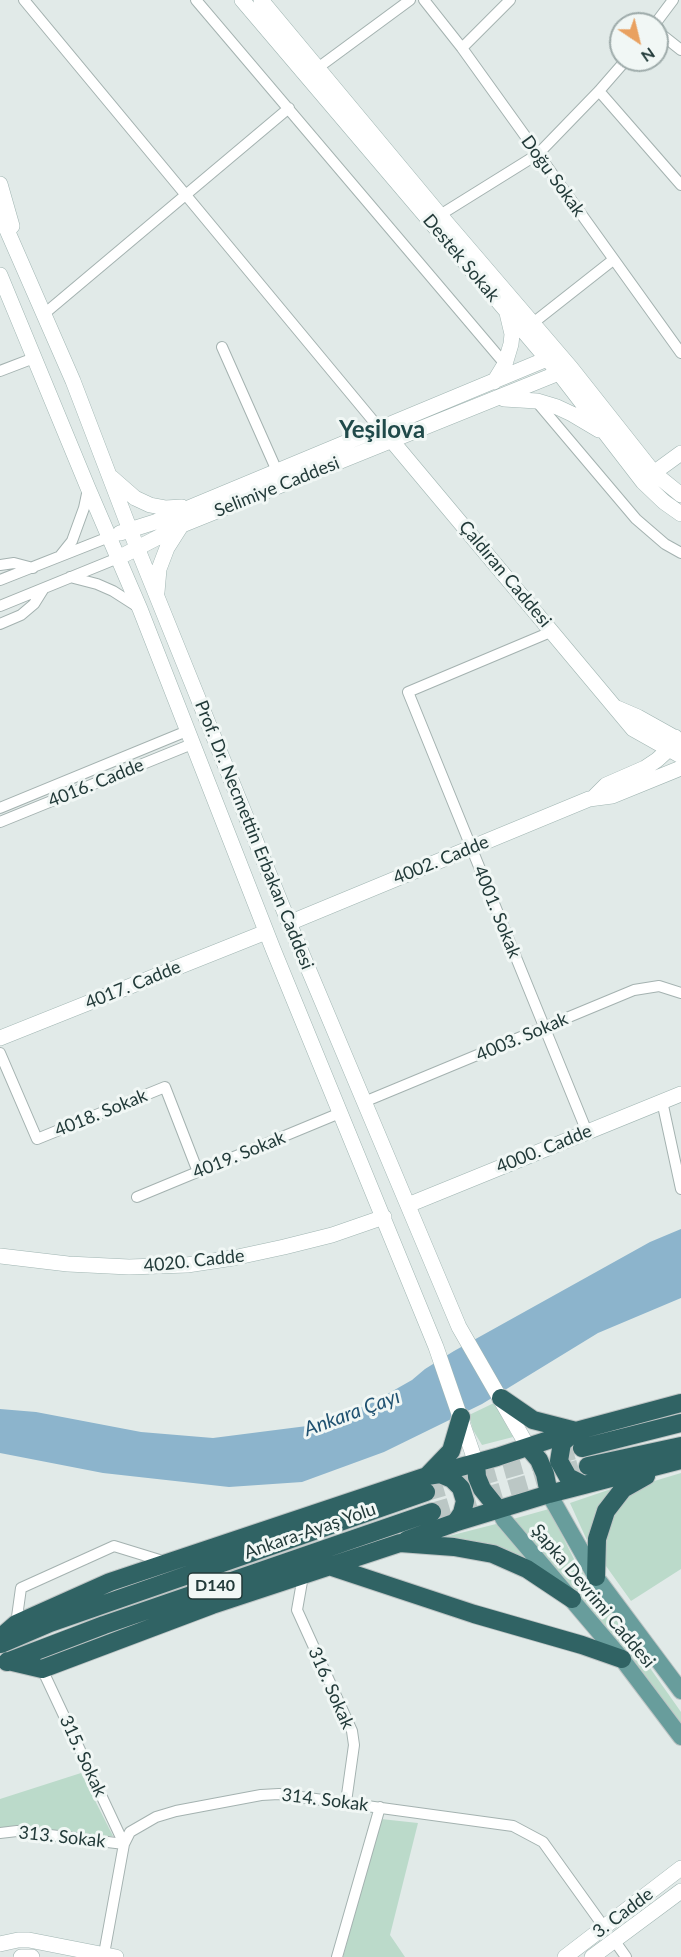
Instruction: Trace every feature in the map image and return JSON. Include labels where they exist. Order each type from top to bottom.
[{"type":"highway","points":[[501,1398],[532,1419],[579,1440]]},
{"type":"highway","points":[[0,1638],[16,1624],[110,1582],[166,1562],[426,1484],[476,1463],[528,1447],[579,1440],[681,1403]]},
{"type":"highway","points":[[426,1484],[451,1451],[461,1417]]},
{"type":"highway","points":[[584,1485],[568,1478],[559,1461],[562,1443],[681,1423]]},
{"type":"highway","points":[[588,1466],[681,1446]]},
{"type":"highway","points":[[528,1447],[539,1460],[545,1474],[549,1494]]},
{"type":"highway","points":[[4,1663],[42,1669],[212,1605],[454,1523],[549,1494],[675,1461]]},
{"type":"highway","points":[[596,1576],[597,1539],[606,1511],[623,1488],[675,1461]]},
{"type":"highway","points":[[476,1463],[477,1477],[482,1489],[498,1509]]},
{"type":"highway","points":[[426,1484],[440,1474],[447,1476],[461,1488],[465,1501],[464,1507],[454,1523]]},
{"type":"highway","name":"Ankara-Ayaş Yolu","points":[[0,1644],[50,1623],[426,1484]]},
{"type":"highway","name":"Ankara-Ayaş Yolu","points":[[4,1663],[104,1625],[432,1512]]},
{"type":"highway","points":[[400,1543],[454,1547],[494,1554],[527,1569],[572,1599]]},
{"type":"highway","points":[[332,1566],[474,1614],[622,1659]]},
{"type":"main road","name":"Şapka Devrimi Caddesi","points":[[549,1494],[596,1576],[681,1690]]},
{"type":"main road","name":"Şapka Devrimi Caddesi","points":[[498,1509],[504,1520],[622,1659],[681,1737]]},
{"type":"street","points":[[24,0],[380,429]]},
{"type":"street","points":[[196,0],[505,364]]},
{"type":"street","name":"Destek Sokak","points":[[242,0],[507,313],[565,370],[648,477],[664,502],[681,514]]},
{"type":"street","name":"Destek Sokak","points":[[261,0],[533,323],[553,356]]},
{"type":"street","points":[[319,67],[410,0]]},
{"type":"street","name":"Doğu Sokak","points":[[424,0],[462,48],[681,353]]},
{"type":"street","points":[[462,48],[510,0]]},
{"type":"street","points":[[669,40],[681,50]]},
{"type":"street","points":[[440,215],[538,154],[616,72]]},
{"type":"street","points":[[600,91],[681,185]]},
{"type":"street","points":[[44,315],[289,108]]},
{"type":"street","points":[[0,184],[19,259]]},
{"type":"street","name":"Prof. Dr. Necmettin Erbakan Caddesi","points":[[0,214],[72,381],[289,923],[459,1327],[528,1447]]},
{"type":"street","points":[[533,323],[613,260]]},
{"type":"street","name":"Prof. Dr. Necmettin Erbakan Caddesi","points":[[0,275],[3,287],[140,609],[266,932],[384,1217],[436,1347],[476,1463]]},
{"type":"street","points":[[494,382],[505,364],[512,334],[507,313]]},
{"type":"street","points":[[222,347],[277,471]]},
{"type":"street","name":"Selimiye Caddesi","points":[[109,537],[155,522],[553,356]]},
{"type":"street","points":[[0,371],[34,358]]},
{"type":"street","name":"Destek Sokak","points":[[565,370],[608,436],[648,477],[681,495]]},
{"type":"street","name":"Selimiye Caddesi","points":[[118,558],[182,525],[565,370]]},
{"type":"street","points":[[495,399],[537,401],[572,414],[608,436]]},
{"type":"street","points":[[537,401],[636,519],[665,544],[681,553]]},
{"type":"street","name":"Çaldıran Caddesi","points":[[392,441],[633,729],[676,746]]},
{"type":"street","points":[[648,477],[681,453]]},
{"type":"street","points":[[110,477],[135,498],[150,506],[166,508],[191,506]]},
{"type":"street","points":[[56,559],[66,551],[72,541],[84,508],[88,488]]},
{"type":"street","points":[[157,595],[159,569],[167,548],[182,525]]},
{"type":"street","points":[[0,580],[109,537]]},
{"type":"street","points":[[0,606],[118,558]]},
{"type":"street","points":[[0,565],[14,563],[33,568]]},
{"type":"street","points":[[70,577],[113,591],[140,609]]},
{"type":"street","points":[[0,624],[21,615],[34,604],[44,588]]},
{"type":"street","name":"4001. Sokak","points":[[553,632],[408,692],[587,1132]]},
{"type":"street","name":"4016. Cadde","points":[[0,808],[190,737]]},
{"type":"street","name":"4016. Cadde","points":[[0,822],[190,737]]},
{"type":"street","name":"4002. Cadde","points":[[594,797],[606,784],[645,768],[676,746]]},
{"type":"street","name":"4002. Cadde","points":[[289,923],[594,797],[612,796],[681,768]]},
{"type":"street","name":"4017. Cadde","points":[[0,1038],[266,932]]},
{"type":"street","name":"4003. Sokak","points":[[364,1102],[634,990],[659,986],[681,993]]},
{"type":"street","name":"4018. Sokak","points":[[0,1053],[37,1139],[165,1087],[198,1172]]},
{"type":"street","name":"4000. Cadde","points":[[408,1205],[681,1094]]},
{"type":"street","points":[[662,1101],[681,1189]]},
{"type":"street","name":"4019. Sokak","points":[[137,1197],[340,1113]]},
{"type":"street","name":"4020. Cadde","points":[[0,1256],[98,1266],[187,1265],[284,1247],[332,1235],[384,1217]]},
{"type":"street","points":[[16,1624],[21,1588],[114,1546],[166,1562]]},
{"type":"street","name":"316. Sokak","points":[[303,1576],[297,1610],[352,1731],[354,1744],[346,1802]]},
{"type":"street","name":"315. Sokak","points":[[42,1669],[124,1844]]},
{"type":"street","name":"314. Sokak","points":[[124,1844],[130,1832],[156,1817],[176,1811],[279,1794],[513,1826],[543,1842],[604,1926]]},
{"type":"street","points":[[337,1957],[380,1807]]},
{"type":"street","name":"313. Sokak","points":[[0,1833],[17,1831],[124,1844]]},
{"type":"street","points":[[0,1944],[29,1940],[110,1956],[124,1844]]},
{"type":"street","name":"3. Cadde","points":[[565,1957],[681,1868]]},
{"type":"street","name":"3. Cadde","points":[[592,1957],[681,1891]]},
{"type":"street","points":[[604,1926],[626,1957]]},
{"type":"street","points":[[21,1957],[32,1957]]},
{"type":"green space","points":[[494,1403],[513,1437],[482,1445],[473,1430],[469,1415]]},
{"type":"green space","points":[[681,1473],[681,1569],[631,1601],[606,1566],[603,1543],[611,1520],[617,1508],[628,1496],[651,1482]]},
{"type":"green space","points":[[614,1488],[590,1547],[570,1503]]},
{"type":"green space","points":[[549,1509],[576,1563],[681,1712],[681,1723],[633,1659],[513,1519]]},
{"type":"green space","points":[[496,1524],[527,1560],[441,1538]]},
{"type":"green space","points":[[81,1773],[113,1836],[89,1836],[19,1825],[0,1829],[0,1799]]},
{"type":"green space","points":[[381,1819],[418,1823],[390,1935],[405,1957],[343,1957]]},
{"type":"water","name":"Ankara Çayı","points":[[681,1229],[681,1298],[598,1333],[482,1404],[384,1452],[302,1482],[229,1487],[103,1473],[0,1453],[0,1409],[36,1412],[141,1432],[213,1438],[307,1426],[368,1405],[412,1380],[454,1351],[650,1242]]},
{"type":"tunnel","points":[[426,1492],[582,1448]]},
{"type":"tunnel","points":[[432,1512],[588,1466]]},
{"type":"district","name":"Yeşilova","points":[[382,430]]}]
